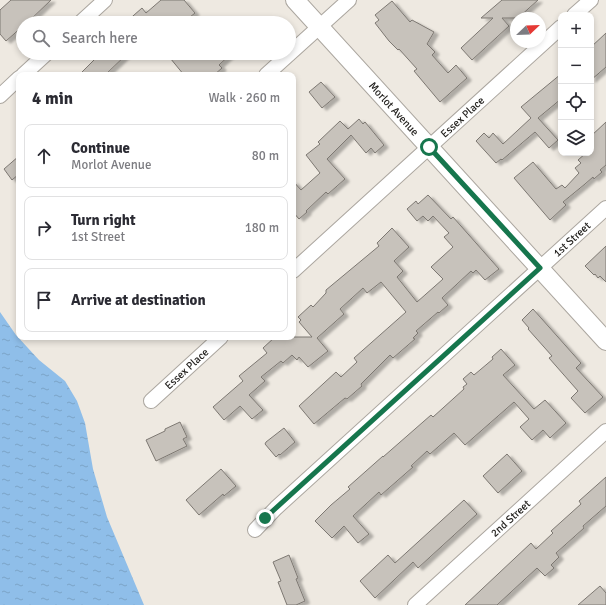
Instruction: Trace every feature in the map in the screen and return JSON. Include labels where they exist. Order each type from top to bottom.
[{"type":"main road","name":"Morlot Avenue","points":[[295,0],[606,341]]},
{"type":"street","points":[[88,16],[105,0]]},
{"type":"street","points":[[296,48],[349,0]]},
{"type":"street","points":[[577,12],[591,0]]},
{"type":"street","name":"Essex Place","points":[[296,269],[558,30]]},
{"type":"street","points":[[26,72],[39,60]]},
{"type":"street","points":[[269,72],[283,60]]},
{"type":"street","points":[[0,96],[16,81]]},
{"type":"street","name":"1st Street","points":[[255,530],[276,508],[606,208]]},
{"type":"street","name":"Essex Place","points":[[151,401],[218,340]]},
{"type":"street","name":"2nd Street","points":[[415,605],[606,430]]},
{"type":"water","points":[[0,312],[16,335],[16,340],[21,340],[39,360],[65,381],[77,401],[85,423],[93,469],[107,517],[144,605],[0,605]]},
{"type":"building","points":[[11,0],[51,0],[34,16],[16,16],[16,32],[6,41],[0,34],[0,10]]},
{"type":"building","points":[[161,0],[184,0],[195,13],[191,16],[133,16],[142,8],[146,13]]},
{"type":"building","points":[[502,0],[538,0],[525,12],[510,12],[510,18],[502,18],[509,26],[472,60],[461,48],[493,18],[481,18]]},
{"type":"building","points":[[392,1],[410,22],[412,20],[434,32],[427,44],[435,52],[432,55],[448,73],[456,65],[467,78],[440,102],[414,71],[417,69],[399,49],[398,50],[389,41],[375,23],[379,20],[375,15]]},
{"type":"building","points":[[606,33],[606,67],[594,77],[594,48],[594,44]]},
{"type":"building","points":[[94,60],[121,60],[108,72],[82,72]]},
{"type":"building","points":[[172,60],[224,60],[219,65],[222,68],[217,72],[182,72]]},
{"type":"building","points":[[558,76],[558,101],[538,118],[558,140],[549,148],[535,132],[502,160],[501,159],[496,163],[476,141],[484,133],[489,138],[493,133],[503,144],[531,118],[521,107]]},
{"type":"building","points":[[321,82],[335,97],[322,108],[309,92]]},
{"type":"building","points":[[359,119],[363,124],[365,122],[384,145],[375,153],[371,148],[366,153],[351,135],[327,159],[345,179],[328,194],[326,192],[299,219],[296,216],[296,184],[301,190],[320,173],[306,155],[320,144],[318,142],[340,121],[348,129]]},
{"type":"building","points":[[606,122],[606,165],[600,170],[602,172],[594,179],[593,177],[563,202],[566,205],[550,220],[514,178],[533,162],[556,189],[562,185],[565,188],[579,173],[575,168],[581,163],[578,160],[583,156],[594,156],[594,133]]},
{"type":"building","points":[[16,159],[16,177],[12,180],[4,169]]},
{"type":"building","points":[[428,195],[451,219],[453,217],[499,269],[485,280],[476,270],[473,273],[471,271],[442,298],[448,305],[416,331],[418,333],[413,338],[415,339],[393,358],[390,355],[361,384],[362,386],[314,424],[299,406],[336,372],[341,377],[357,362],[354,358],[406,312],[381,282],[367,293],[363,288],[340,309],[344,314],[317,338],[328,351],[308,367],[299,357],[297,360],[292,355],[283,363],[281,361],[261,377],[265,381],[249,395],[263,410],[252,419],[240,406],[224,420],[213,407],[243,381],[239,376],[267,353],[263,348],[272,340],[296,340],[296,337],[312,337],[299,322],[301,320],[298,317],[311,305],[313,307],[326,293],[326,290],[379,246],[377,243],[392,228],[409,247],[394,261],[403,271],[397,277],[417,302],[443,279],[431,267],[453,247],[444,237],[449,233],[433,216],[428,221],[423,216],[417,221],[407,209],[416,201],[418,204]]},
{"type":"building","points":[[606,246],[606,282],[600,276],[598,278],[595,274],[594,275],[585,266]]},
{"type":"building","points":[[533,309],[581,363],[576,368],[603,397],[585,413],[571,398],[578,391],[549,358],[552,356],[522,320]]},
{"type":"building","points":[[501,349],[515,365],[503,375],[534,409],[545,400],[566,423],[550,438],[543,430],[532,440],[520,427],[529,419],[514,402],[465,445],[454,433],[430,454],[427,451],[411,466],[413,467],[381,495],[379,492],[353,516],[369,534],[358,543],[344,526],[332,538],[315,521],[350,489],[348,487],[431,415],[433,417],[464,389],[463,387],[467,384],[463,379],[471,372],[474,375],[493,359],[492,357]]},
{"type":"building","points":[[180,422],[187,437],[183,439],[187,446],[156,461],[146,440]]},
{"type":"building","points":[[284,428],[295,442],[276,457],[265,444]]},
{"type":"building","points":[[507,454],[522,471],[498,493],[483,476]]},
{"type":"building","points":[[221,469],[236,486],[224,496],[223,494],[199,515],[186,500]]},
{"type":"building","points":[[606,477],[606,506],[556,553],[559,557],[551,565],[554,568],[545,576],[537,568],[497,605],[465,605],[531,543],[536,549],[553,533],[551,531],[581,504],[579,501]]},
{"type":"building","points":[[464,500],[477,514],[418,568],[413,562],[375,598],[360,581],[388,555],[395,563]]},
{"type":"building","points":[[289,555],[298,578],[296,579],[305,601],[296,605],[287,605],[278,582],[281,581],[273,562]]},
{"type":"building","points":[[600,586],[606,593],[606,605],[578,605]]},
{"type":"route","points":[[265,518],[540,268],[429,147]]}]
